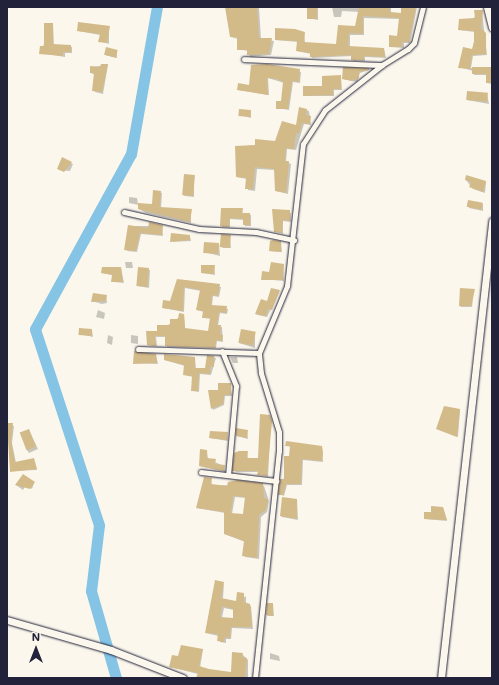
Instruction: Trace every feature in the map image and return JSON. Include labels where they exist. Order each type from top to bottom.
[{"type":"street","points":[[255,678],[276,481],[279,432],[261,373],[259,353],[287,286],[294,240],[303,144],[325,110],[382,65],[414,43],[423,7]]},
{"type":"street","points":[[487,7],[492,27]]},
{"type":"street","points":[[244,59],[382,65]]},
{"type":"street","points":[[124,212],[199,229],[262,233],[294,240]]},
{"type":"street","points":[[441,678],[492,221]]},
{"type":"street","points":[[138,349],[259,353]]},
{"type":"street","points":[[222,351],[236,386],[228,476]]},
{"type":"street","points":[[201,472],[276,481]]},
{"type":"street","points":[[7,620],[111,650],[183,678]]},
{"type":"building","points":[[225,7],[257,7],[259,38],[272,38],[269,54],[247,55],[247,50],[237,50],[237,37],[230,37]]},
{"type":"building","points":[[307,7],[317,7],[317,19],[307,19]]},
{"type":"building","points":[[359,7],[390,7],[390,12],[401,13],[401,7],[416,7],[409,42],[402,42],[402,47],[389,47],[389,35],[397,36],[399,18],[363,16],[363,34],[349,33],[348,46],[384,48],[385,57],[364,56],[364,60],[351,60],[351,55],[310,57],[310,53],[296,51],[297,41],[275,40],[275,28],[295,29],[305,32],[304,42],[336,44],[338,25],[355,26]]},
{"type":"building","points":[[474,10],[483,10],[481,28],[486,33],[486,54],[472,55],[470,69],[458,68],[463,47],[472,49],[474,42],[474,31],[458,30],[459,19],[475,18]]},
{"type":"building","points":[[78,22],[110,26],[107,43],[98,42],[100,34],[77,31]]},
{"type":"building","points":[[44,23],[53,23],[53,44],[71,45],[71,52],[63,52],[63,56],[39,54],[40,46],[44,46]]},
{"type":"building","points":[[106,47],[118,50],[116,58],[104,55]]},
{"type":"building","points":[[101,64],[108,64],[102,92],[92,91],[94,73],[90,73],[90,66],[100,67]]},
{"type":"building","points":[[267,64],[300,69],[299,82],[292,81],[288,109],[276,109],[276,101],[281,101],[283,82],[277,79],[267,78],[268,95],[237,90],[238,83],[249,85],[251,65]]},
{"type":"building","points":[[343,67],[369,68],[369,70],[359,72],[359,78],[352,81],[342,79]]},
{"type":"building","points":[[472,67],[491,67],[492,83],[486,83],[486,74],[472,74]]},
{"type":"building","points":[[341,75],[341,89],[333,89],[333,95],[303,96],[303,86],[322,86],[322,76]]},
{"type":"building","points":[[467,91],[488,93],[487,102],[466,100]]},
{"type":"building","points":[[299,107],[307,109],[306,115],[311,116],[310,124],[302,123],[299,134],[296,133],[294,149],[286,148],[285,161],[289,161],[286,193],[275,191],[274,169],[255,167],[253,189],[245,189],[246,178],[236,177],[235,146],[255,145],[255,139],[275,141],[282,121],[296,125]]},
{"type":"building","points":[[239,109],[251,110],[250,117],[238,116]]},
{"type":"building","points":[[62,157],[72,162],[64,172],[57,169]]},
{"type":"building","points":[[184,174],[195,175],[193,196],[182,195]]},
{"type":"building","points":[[466,175],[486,181],[483,192],[469,187],[471,182],[465,180]]},
{"type":"building","points":[[153,190],[161,191],[160,207],[192,209],[190,222],[138,209],[138,203],[152,204]]},
{"type":"building","points":[[468,200],[483,203],[481,210],[467,207]]},
{"type":"building","points":[[221,208],[243,208],[242,213],[250,213],[250,225],[243,225],[243,219],[230,218],[229,227],[220,226]]},
{"type":"building","points":[[272,209],[290,210],[290,221],[283,220],[282,233],[274,232]]},
{"type":"building","points":[[149,222],[163,225],[162,235],[140,233],[136,251],[124,250],[128,225],[148,228]]},
{"type":"building","points":[[171,233],[190,235],[190,240],[170,242]]},
{"type":"building","points":[[221,234],[231,235],[230,248],[220,247]]},
{"type":"building","points":[[270,241],[281,241],[281,252],[269,251]]},
{"type":"building","points":[[204,242],[219,243],[218,254],[203,253]]},
{"type":"building","points":[[271,262],[284,264],[283,280],[261,280],[262,271],[269,272]]},
{"type":"building","points":[[201,265],[215,265],[214,274],[201,273]]},
{"type":"building","points":[[102,267],[121,267],[123,282],[111,282],[112,275],[101,273]]},
{"type":"building","points":[[138,267],[149,268],[147,287],[136,286]]},
{"type":"building","points":[[177,279],[220,284],[218,296],[212,295],[211,305],[227,306],[226,313],[219,312],[217,325],[221,325],[220,334],[223,335],[222,341],[216,340],[215,348],[165,346],[165,336],[155,336],[156,346],[147,345],[146,331],[157,331],[157,325],[170,325],[170,319],[178,319],[179,313],[184,314],[185,328],[208,331],[210,318],[202,318],[203,311],[196,310],[200,290],[184,287],[183,311],[162,308],[163,300],[170,301]]},
{"type":"building","points":[[271,288],[280,290],[272,310],[268,309],[266,316],[255,314],[261,299],[267,301]]},
{"type":"building","points":[[460,288],[475,289],[471,306],[459,306]]},
{"type":"building","points":[[93,293],[107,295],[106,301],[91,302]]},
{"type":"building","points":[[79,328],[92,329],[91,336],[79,335]]},
{"type":"building","points":[[241,329],[256,332],[253,346],[238,343]]},
{"type":"building","points":[[134,351],[156,354],[157,363],[133,364]]},
{"type":"building","points":[[164,354],[195,357],[195,368],[205,368],[207,355],[214,356],[214,367],[210,366],[210,374],[199,373],[198,391],[191,391],[192,376],[183,375],[184,365],[164,360]]},
{"type":"building","points":[[218,383],[231,383],[231,395],[224,395],[223,404],[211,409],[208,390],[218,390]]},
{"type":"building","points":[[444,406],[460,409],[457,437],[436,429]]},
{"type":"building","points":[[260,414],[270,415],[272,421],[267,476],[257,475],[258,471],[232,471],[234,453],[239,451],[248,451],[247,458],[258,458]]},
{"type":"building","points":[[7,423],[13,423],[11,441],[15,462],[34,458],[37,469],[10,472]]},
{"type":"building","points":[[236,428],[248,430],[247,438],[236,436]]},
{"type":"building","points":[[29,429],[36,447],[26,450],[20,433]]},
{"type":"building","points":[[210,431],[228,432],[227,440],[209,438]]},
{"type":"building","points":[[286,441],[322,446],[322,461],[302,459],[301,484],[286,484],[283,495],[278,495],[280,479],[284,479],[284,456],[289,456],[290,446],[285,446]]},
{"type":"building","points":[[200,449],[207,450],[207,458],[216,459],[215,464],[225,465],[224,471],[199,466]]},
{"type":"building","points":[[23,474],[35,482],[30,489],[15,485]]},
{"type":"building","points":[[204,477],[212,478],[211,484],[227,486],[228,482],[238,480],[263,483],[264,498],[268,499],[266,510],[259,515],[257,558],[242,556],[244,541],[224,534],[224,512],[196,508]],"holes":[[[233,496],[245,497],[243,514],[231,513]]]},
{"type":"building","points":[[282,497],[297,499],[297,519],[280,516]]},
{"type":"building","points":[[431,506],[443,507],[447,520],[424,519],[424,512],[431,512]]},
{"type":"building","points":[[215,580],[224,582],[221,598],[236,601],[237,592],[244,593],[244,602],[250,604],[252,627],[231,627],[230,638],[225,637],[224,642],[217,641],[218,634],[205,633]],"holes":[[[222,606],[233,609],[233,618],[220,617]]]},
{"type":"building","points":[[267,603],[273,603],[273,616],[266,615]]},
{"type":"building","points":[[181,645],[203,649],[199,666],[231,672],[232,652],[243,653],[242,657],[247,658],[245,678],[196,678],[198,673],[169,667],[172,655],[178,656]]},
{"type":"waterway","points":[[116,678],[91,591],[99,525],[35,329],[131,154],[157,7]]}]
